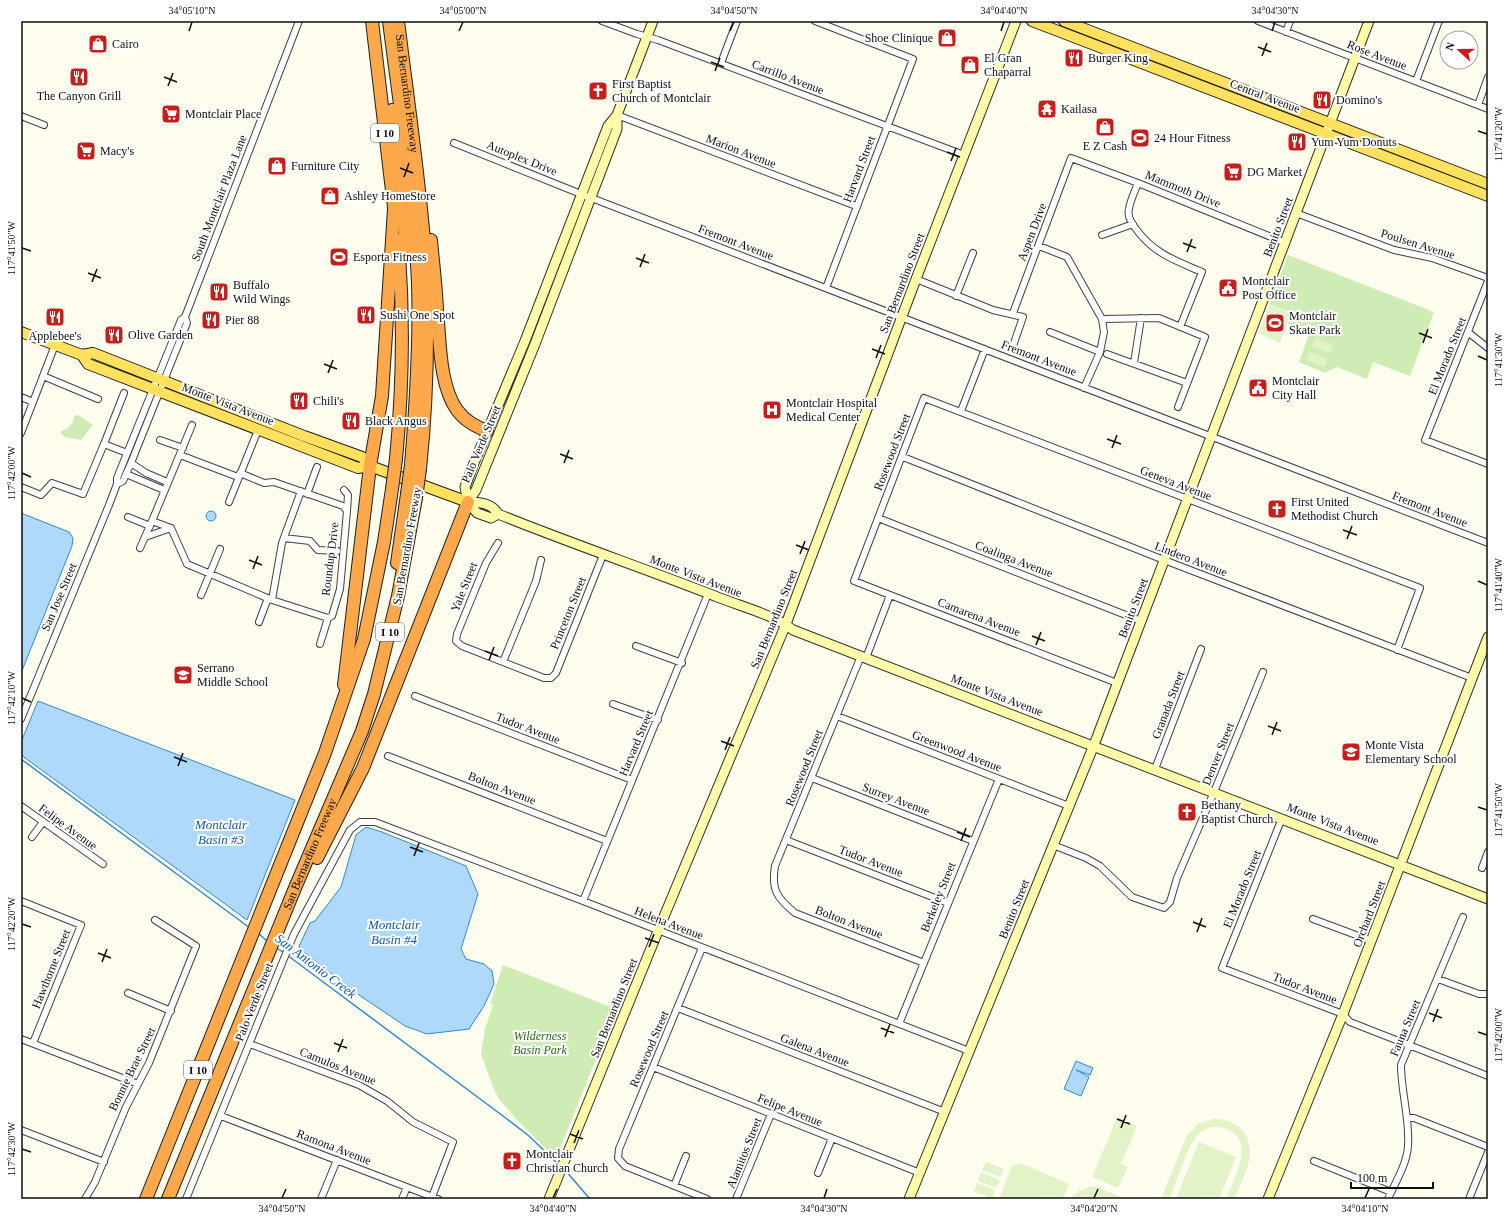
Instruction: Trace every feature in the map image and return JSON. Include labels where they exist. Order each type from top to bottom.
[{"type":"highway","points":[[369,21],[376,56]]},
{"type":"highway","name":"San Bernardino Freeway","points":[[146,1199],[325,754],[355,669],[367,625],[384,542],[396,459],[401,393],[402,335],[400,263],[372,21]]},
{"type":"highway","points":[[381,21],[407,256],[408,310],[402,335]]},
{"type":"highway","points":[[389,21],[412,203],[418,283],[416,467]]},
{"type":"highway","name":"San Bernardino Freeway","points":[[168,1199],[280,928],[295,888],[350,763],[374,694],[405,562],[427,353],[427,302],[421,208],[398,21]]},
{"type":"highway","points":[[405,21],[405,79]]},
{"type":"highway","points":[[421,208],[431,239],[442,359],[448,389],[452,402],[462,416],[470,423],[487,431]]},
{"type":"highway","points":[[344,699],[345,667],[353,624],[370,466],[382,396],[394,209]]},
{"type":"highway","points":[[295,888],[312,868],[360,775],[468,502]]},
{"type":"main road","name":"Central Avenue","points":[[1032,21],[1488,196]]},
{"type":"main road","name":"Central Avenue","points":[[1064,21],[1488,184]]},
{"type":"main road","name":"Monte Vista Avenue","points":[[21,332],[82,355],[93,353],[160,380],[362,456],[370,466]]},
{"type":"main road","name":"Monte Vista Avenue","points":[[82,355],[88,364],[258,430],[358,468],[370,466],[468,502]]},
{"type":"street","name":"South Montclair Plaza Lane","points":[[156,390],[181,320],[185,317],[299,21]]},
{"type":"street","name":"Carrillo Avenue","points":[[602,21],[721,63],[964,155]]},
{"type":"street","name":"Palo Verde Street","points":[[468,502],[465,487],[525,341],[608,126],[617,115],[653,21]]},
{"type":"street","points":[[721,63],[737,21]]},
{"type":"street","name":"Harvard Street","points":[[815,21],[913,59],[826,288]]},
{"type":"street","name":"San Bernardino Street","points":[[549,1199],[658,931],[786,624],[916,279],[1016,21]]},
{"type":"street","name":"Rose Avenue","points":[[1258,21],[1488,109]]},
{"type":"street","points":[[1286,32],[1290,21]]},
{"type":"street","name":"Benito Street","points":[[909,1199],[1094,746],[1369,21]]},
{"type":"street","points":[[1416,81],[1440,21]]},
{"type":"street","points":[[1478,105],[1488,77]]},
{"type":"street","name":"Palo Verde Street","points":[[468,502],[479,480],[535,344],[617,129],[617,115]]},
{"type":"street","name":"Marion Avenue","points":[[617,115],[856,206]]},
{"type":"street","points":[[21,116],[44,125]]},
{"type":"street","name":"Autoplex Drive","points":[[454,142],[581,194]]},
{"type":"street","name":"Mammoth Drive","points":[[1071,158],[1138,183],[1286,243]]},
{"type":"street","name":"Aspen Drive","points":[[1013,313],[1071,158]]},
{"type":"street","points":[[1138,183],[1128,210],[1133,224],[1153,248],[1168,258],[1202,272],[1180,327]]},
{"type":"street","name":"Fremont Avenue","points":[[581,194],[1488,543]]},
{"type":"street","name":"Poulsen Avenue","points":[[1296,213],[1394,250],[1432,258],[1488,279]]},
{"type":"street","points":[[1102,235],[1133,224]]},
{"type":"street","points":[[1039,246],[1067,257],[1102,319],[1104,332],[1100,352],[1084,388]]},
{"type":"street","points":[[956,296],[973,253]]},
{"type":"street","points":[[916,279],[993,310],[1013,313],[1023,317],[1013,346]]},
{"type":"street","name":"El Morado Street","points":[[1488,279],[1469,333],[1425,440],[1488,464]]},
{"type":"street","points":[[1134,363],[1141,318]]},
{"type":"street","points":[[1102,319],[1159,318],[1205,337],[1178,407]]},
{"type":"street","points":[[1050,332],[1100,352]]},
{"type":"street","points":[[1469,333],[1488,348]]},
{"type":"street","points":[[21,433],[55,345]]},
{"type":"street","points":[[961,411],[984,349]]},
{"type":"street","points":[[1107,354],[1187,383]]},
{"type":"street","points":[[43,376],[98,399]]},
{"type":"street","name":"San Jose Street","points":[[21,719],[117,484],[117,478],[127,453],[156,390]]},
{"type":"street","name":"San Jose Street","points":[[117,484],[123,481],[131,463],[156,390]]},
{"type":"street","points":[[21,487],[41,495],[52,483],[83,494],[124,393]]},
{"type":"street","points":[[21,397],[33,402]]},
{"type":"street","name":"Geneva Avenue","points":[[924,398],[1420,588],[1397,650]]},
{"type":"street","name":"Rosewood Street","points":[[854,581],[903,457],[924,398]]},
{"type":"street","points":[[140,548],[167,482],[182,452],[192,425]]},
{"type":"street","points":[[228,502],[258,430]]},
{"type":"street","points":[[479,480],[483,456],[491,436],[491,433],[487,431]]},
{"type":"street","name":"Roundup Drive","points":[[160,440],[182,452],[239,475],[264,483],[274,482],[343,506],[347,511],[340,589],[320,644]]},
{"type":"street","points":[[104,444],[127,453]]},
{"type":"street","name":"Lindero Avenue","points":[[903,457],[1164,560],[1472,678]]},
{"type":"street","points":[[131,463],[146,473],[167,482]]},
{"type":"street","points":[[258,622],[270,599],[284,538],[304,492],[317,468]]},
{"type":"street","points":[[126,474],[164,490]]},
{"type":"street","points":[[344,490],[348,495],[347,511]]},
{"type":"street","name":"Monte Vista Avenue","points":[[468,502],[477,513],[491,518],[498,514],[708,594],[786,624],[794,630],[1402,864],[1488,899]]},
{"type":"street","points":[[128,517],[171,528]]},
{"type":"street","name":"Coalinga Avenue","points":[[878,518],[1141,621]]},
{"type":"street","points":[[145,537],[171,528]]},
{"type":"street","points":[[171,528],[187,564],[270,599],[330,617]]},
{"type":"street","points":[[284,538],[310,541],[318,550],[337,552]]},
{"type":"street","name":"Yale Street","points":[[498,542],[486,563],[457,634],[456,641],[462,646],[503,662]]},
{"type":"street","points":[[201,595],[220,549]]},
{"type":"street","name":"Princeton Street","points":[[503,662],[544,678],[552,678],[556,673],[603,555]]},
{"type":"street","points":[[503,662],[536,581],[541,560]]},
{"type":"street","name":"Camarena Avenue","points":[[854,581],[1117,683]]},
{"type":"street","name":"Harvard Street","points":[[583,901],[682,662],[708,594]]},
{"type":"street","name":"Rosewood Street","points":[[775,890],[773,879],[775,866],[837,716],[890,595]]},
{"type":"street","name":"Orchard Street","points":[[1268,1199],[1372,941],[1488,637]]},
{"type":"street","points":[[636,646],[682,662]]},
{"type":"street","name":"Granada Street","points":[[1155,769],[1201,649]]},
{"type":"street","name":"Denver Street","points":[[1053,845],[1086,858],[1100,866],[1132,897],[1164,908],[1170,902],[1177,878],[1263,672]]},
{"type":"street","name":"Tudor Avenue","points":[[415,696],[632,780]]},
{"type":"street","points":[[613,704],[658,720]]},
{"type":"street","name":"Greenwood Avenue","points":[[837,716],[1069,806]]},
{"type":"street","name":"Bolton Avenue","points":[[388,756],[607,841]]},
{"type":"street","name":"Surrey Avenue","points":[[812,778],[973,841]]},
{"type":"street","name":"Berkeley Street","points":[[899,1024],[999,779]]},
{"type":"street","name":"Felipe Avenue","points":[[21,806],[104,864]]},
{"type":"street","name":"El Morado Street","points":[[1222,968],[1282,818]]},
{"type":"street","points":[[32,837],[43,822]]},
{"type":"street","name":"Palo Verde Street","points":[[186,1199],[294,934],[350,830],[360,822]]},
{"type":"street","name":"Helena Avenue","points":[[360,822],[375,822],[969,1051]]},
{"type":"street","name":"Tudor Avenue","points":[[786,840],[948,903]]},
{"type":"street","points":[[1482,868],[1488,852]]},
{"type":"street","name":"Bolton Avenue","points":[[775,890],[781,902],[795,913],[924,963]]},
{"type":"street","name":"Hawthorne Street","points":[[21,901],[81,925],[33,1043]]},
{"type":"street","name":"Fauna Street","points":[[1388,1199],[1406,1158],[1408,1146],[1401,1081],[1401,1065],[1408,1045],[1464,917]]},
{"type":"street","points":[[1313,919],[1372,941]]},
{"type":"street","name":"Bonnie Brae Street","points":[[85,1199],[104,1162],[120,1120],[171,1011],[196,946],[155,920]]},
{"type":"street","name":"Rosewood Street","points":[[674,1186],[625,1166],[618,1158],[619,1149],[702,948]]},
{"type":"street","name":"Tudor Avenue","points":[[1222,968],[1343,1014],[1350,1022],[1488,1076]]},
{"type":"street","points":[[1438,979],[1479,994],[1488,994]]},
{"type":"street","points":[[128,993],[171,1011]]},
{"type":"street","name":"Galena Avenue","points":[[678,1008],[944,1112]]},
{"type":"street","points":[[21,1039],[138,1084]]},
{"type":"street","name":"Camulos Avenue","points":[[250,1044],[359,1085],[387,1101],[413,1122],[453,1142],[432,1196]]},
{"type":"street","name":"Felipe Avenue","points":[[653,1067],[920,1173]]},
{"type":"street","name":"Alamitos Street","points":[[736,1199],[771,1114]]},
{"type":"street","name":"Ramona Avenue","points":[[221,1116],[438,1199]]},
{"type":"street","points":[[1406,1118],[1414,1118],[1488,1147]]},
{"type":"street","points":[[21,1130],[104,1162]]},
{"type":"street","points":[[818,1173],[832,1138]]},
{"type":"street","points":[[1470,1199],[1488,1152]]},
{"type":"street","points":[[686,1156],[674,1186],[707,1199]]},
{"type":"street","points":[[321,1199],[337,1160]]},
{"type":"street","points":[[1314,1161],[1391,1192]]},
{"type":"street","points":[[402,1199],[407,1187]]},
{"type":"green space","points":[[1288,255],[1434,312],[1410,376],[1373,362],[1367,379],[1337,367],[1325,373],[1299,362],[1310,332],[1288,323],[1292,313],[1269,304]]},
{"type":"green space","name":"Montclair Skate Park","points":[[1269,305],[1291,313],[1280,343],[1258,333]]},
{"type":"green space","points":[[1315,338],[1333,345],[1330,353],[1312,346]]},
{"type":"green space","points":[[1310,352],[1328,359],[1325,367],[1307,360]]},
{"type":"green space","points":[[78,415],[93,425],[81,440],[65,437],[61,434],[61,431],[70,426],[74,416]]},
{"type":"green space","name":"Wilderness Basin Park","points":[[503,965],[616,1009],[556,1159],[516,1119],[499,1099],[481,1054],[485,1029],[493,1005],[490,1004]]},
{"type":"green space","points":[[1117,1118],[1137,1126],[1121,1164],[1128,1167],[1118,1188],[1092,1177]]},
{"type":"green space","points":[[1213,1119],[1227,1121],[1240,1128],[1246,1136],[1249,1145],[1250,1154],[1248,1163],[1234,1199],[1226,1199],[1241,1159],[1239,1140],[1234,1133],[1223,1128],[1216,1127],[1204,1131],[1194,1140],[1186,1156],[1170,1199],[1161,1199],[1187,1135],[1198,1124]]},
{"type":"green space","points":[[1199,1142],[1236,1157],[1219,1199],[1176,1199]]},
{"type":"green space","points":[[986,1162],[1004,1169],[1000,1177],[982,1170]]},
{"type":"green space","points":[[1020,1163],[1069,1184],[1063,1199],[999,1199],[1012,1166]]},
{"type":"green space","points":[[981,1172],[1000,1180],[996,1188],[978,1181]]},
{"type":"green space","points":[[977,1183],[995,1190],[992,1199],[974,1191]]},
{"type":"green space","points":[[1089,1187],[1098,1187],[1125,1199],[1068,1199],[1079,1191]]},
{"type":"water","points":[[211,511],[216,516],[211,521],[206,516]]},
{"type":"water","points":[[21,513],[69,532],[73,538],[72,546],[21,673]]},
{"type":"water","name":"Montclair Basin #3","points":[[38,701],[295,800],[247,920],[21,755],[21,742]]},
{"type":"water","name":"Montclair Basin #4","points":[[366,827],[466,866],[478,894],[461,949],[466,959],[484,964],[492,971],[494,984],[484,1006],[469,1029],[427,1034],[405,1026],[359,995],[301,950],[299,946],[310,923],[315,921],[341,887],[356,835]]},
{"type":"water","points":[[1076,1061],[1093,1068],[1090,1075],[1076,1070],[1089,1077],[1081,1096],[1064,1089]]},
{"type":"waterway","name":"San Antonio Creek","points":[[21,759],[250,928]]},
{"type":"waterway","name":"San Antonio Creek","points":[[258,933],[267,941]]},
{"type":"waterway","name":"San Antonio Creek","points":[[277,948],[284,953]]},
{"type":"waterway","name":"San Antonio Creek","points":[[287,955],[507,1119],[529,1136],[559,1165]]},
{"type":"waterway","name":"San Antonio Creek","points":[[565,1170],[590,1199]]},
{"type":"place","name":"Shoe Clinique","points":[[947,38]]},
{"type":"place","name":"Cairo","points":[[98,44]]},
{"type":"place","name":"Burger King","points":[[1074,58]]},
{"type":"place","name":"El Gran Chaparral","points":[[970,65]]},
{"type":"place","name":"The Canyon Grill","points":[[79,77]]},
{"type":"place","name":"First Baptist Church of Montclair","points":[[598,91]]},
{"type":"place","name":"Domino's","points":[[1322,100]]},
{"type":"place","name":"Kailasa","points":[[1047,109]]},
{"type":"place","name":"Montclair Place","points":[[171,114]]},
{"type":"place","name":"E Z Cash","points":[[1105,127]]},
{"type":"place","name":"24 Hour Fitness","points":[[1140,138]]},
{"type":"place","name":"Yum Yum Donuts","points":[[1297,142]]},
{"type":"place","name":"Macy's","points":[[86,151]]},
{"type":"place","name":"Furniture City","points":[[277,166]]},
{"type":"place","name":"DG Market","points":[[1233,172]]},
{"type":"place","name":"Ashley HomeStore","points":[[330,196]]},
{"type":"place","name":"Esporta Fitness","points":[[339,257]]},
{"type":"place","name":"Montclair Post Office","points":[[1228,288]]},
{"type":"place","name":"Buffalo Wild Wings","points":[[219,292]]},
{"type":"place","name":"Sushi One Spot","points":[[366,315]]},
{"type":"place","name":"Applebee's","points":[[55,317]]},
{"type":"place","name":"Pier 88","points":[[211,320]]},
{"type":"place","name":"Montclair Skate Park","points":[[1275,323]]},
{"type":"place","name":"Olive Garden","points":[[114,335]]},
{"type":"place","name":"Montclair City Hall","points":[[1258,388]]},
{"type":"place","name":"Chili's","points":[[299,401]]},
{"type":"place","name":"Montclair Hospital Medical Center","points":[[772,410]]},
{"type":"place","name":"Black Angus","points":[[351,421]]},
{"type":"place","name":"First United Methodist Church","points":[[1277,509]]},
{"type":"place","name":"Serrano Middle School","points":[[183,675]]},
{"type":"place","name":"Monte Vista Elementary School","points":[[1351,752]]},
{"type":"place","name":"Bethany Baptist Church","points":[[1187,812]]},
{"type":"place","name":"Montclair Christian Church","points":[[512,1161]]}]
